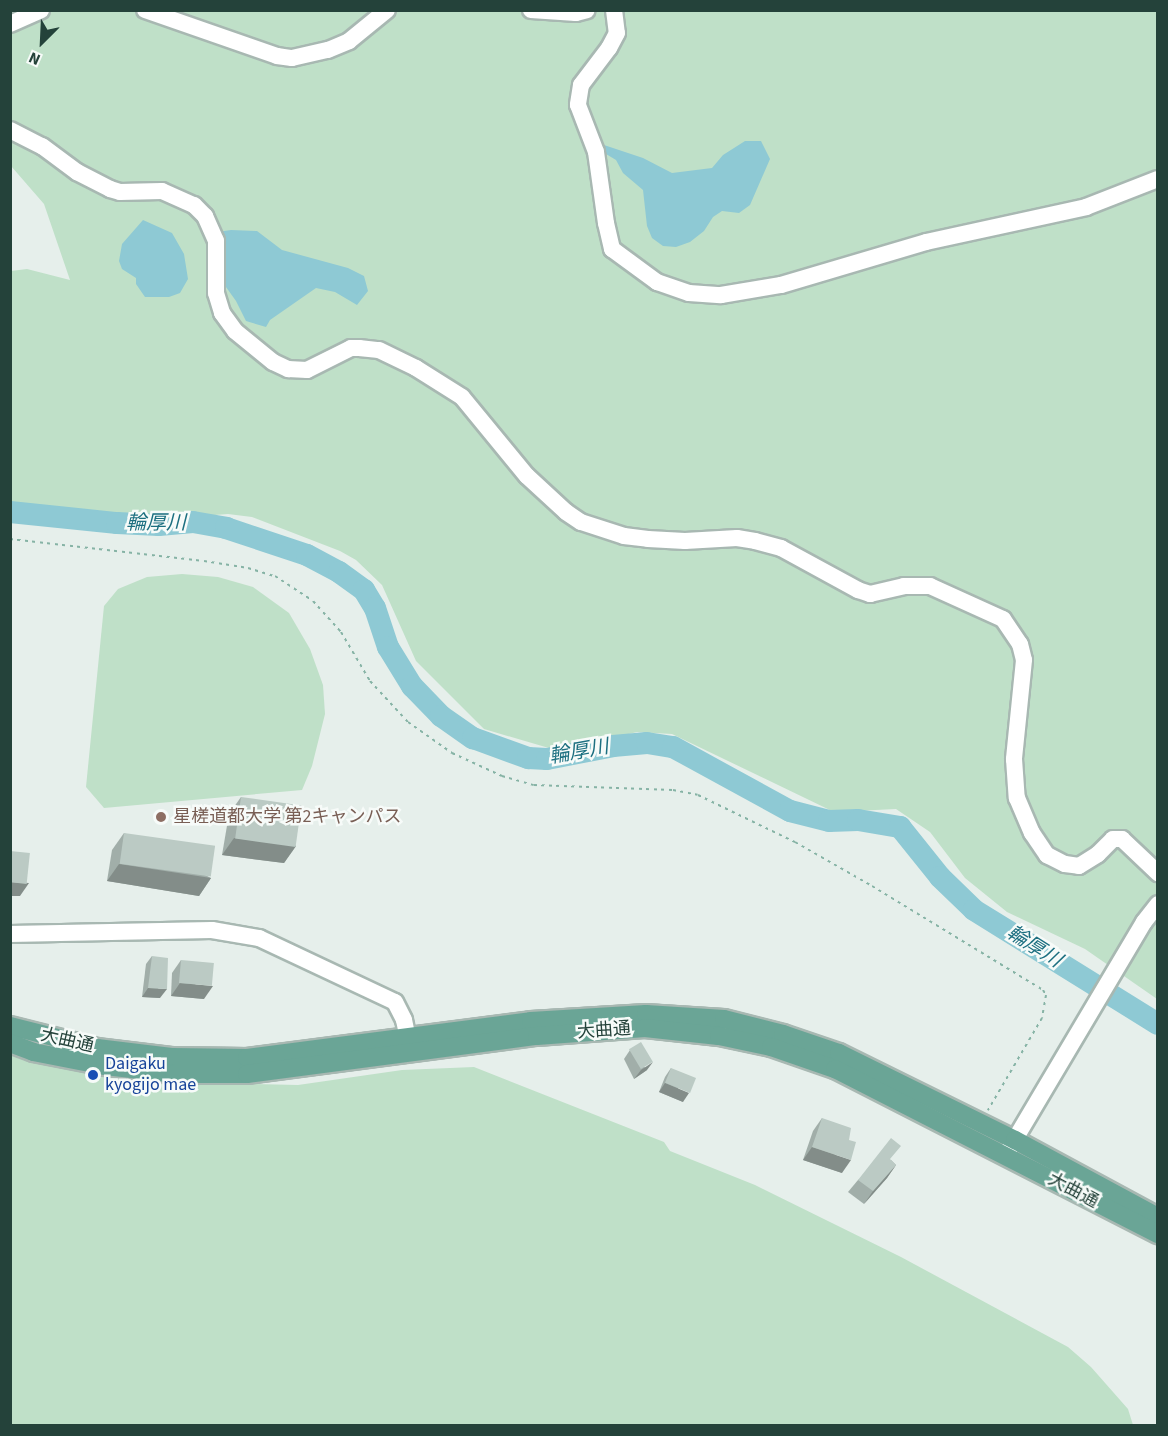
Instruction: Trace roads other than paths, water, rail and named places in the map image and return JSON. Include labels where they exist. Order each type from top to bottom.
[{"type":"main road","name":"大曲通","points":[[10,1043],[33,1052],[105,1066],[174,1074],[248,1074],[409,1046],[531,1021],[646,1014],[724,1019],[783,1034],[839,1053],[982,1124],[1010,1147],[1158,1234]]},
{"type":"main road","name":"大曲通","points":[[10,1026],[97,1048],[171,1057],[247,1058],[645,1028],[719,1036],[771,1047],[834,1069],[1010,1147],[1158,1217]]},
{"type":"street","points":[[10,24],[41,10]]},
{"type":"street","points":[[145,10],[269,54],[292,58],[328,50],[349,42],[387,10]]},
{"type":"street","points":[[531,10],[576,14],[587,10]]},
{"type":"street","points":[[614,10],[617,33],[609,48],[581,85],[578,105],[596,152],[612,249],[657,282],[689,293],[721,295],[781,285],[927,242],[1086,207],[1158,179]]},
{"type":"street","points":[[10,130],[42,146],[77,172],[110,189],[120,192],[162,191],[194,204],[205,216],[216,242],[216,293],[222,313],[248,343],[273,362],[298,370],[322,364],[351,348],[379,351],[416,368],[462,397],[528,476],[566,512],[581,522],[624,536],[648,539],[685,541],[737,538],[755,541],[781,548],[858,590],[870,594],[904,586],[930,586],[1003,620],[1020,644],[1023,660],[1014,759],[1017,798],[1032,833],[1047,855],[1065,864],[1079,866],[1113,838],[1122,839],[1158,873]]},
{"type":"street","points":[[1010,1147],[1123,958],[1158,904]]},
{"type":"street","points":[[10,934],[212,930],[259,938],[395,1002],[404,1020],[409,1046]]},
{"type":"water","points":[[745,141],[761,141],[770,159],[750,205],[739,213],[722,211],[713,217],[704,231],[690,242],[676,247],[663,246],[652,238],[647,226],[643,190],[623,173],[616,160],[606,154],[601,144],[643,158],[672,173],[712,168],[723,155]]},
{"type":"water","points":[[143,220],[172,233],[184,254],[188,279],[180,293],[169,297],[145,297],[136,284],[136,278],[122,269],[119,261],[122,244]]},
{"type":"water","points":[[257,231],[282,250],[348,268],[364,276],[368,291],[357,305],[335,292],[316,288],[270,320],[266,327],[246,321],[236,301],[221,280],[217,232]]},
{"type":"waterway","name":"輪厚川","points":[[10,512],[117,523],[159,525],[193,522],[226,528],[307,555],[339,572],[364,590],[375,608],[388,647],[412,686],[441,716],[473,738],[528,758],[547,759],[613,746],[647,743],[673,747],[790,811],[829,821],[858,820],[900,827],[940,877],[974,910],[1158,1024]]},
{"type":"place","name":"星槎道都大学 第2キャンパス","points":[[161,817]]},
{"type":"place","name":"Daigaku kyogijo mae","points":[[93,1075]]}]
